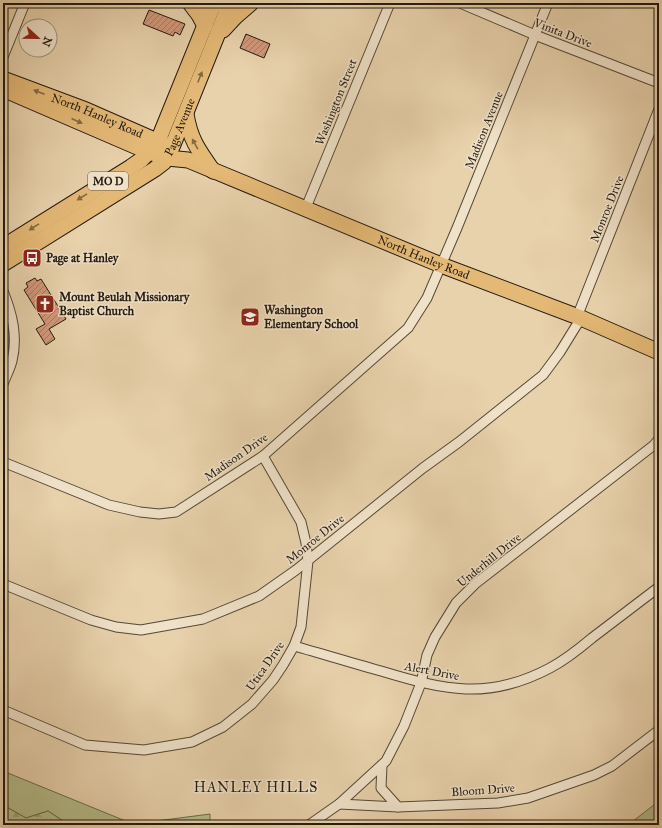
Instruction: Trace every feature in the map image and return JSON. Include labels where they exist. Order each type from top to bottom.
[{"type":"main road","points":[[190,3],[205,26]]},
{"type":"main road","points":[[210,3],[246,5],[251,3]]},
{"type":"main road","name":"Page Avenue","points":[[3,247],[131,167],[163,130],[205,26],[210,3]]},
{"type":"main road","points":[[216,38],[228,23],[251,3]]},
{"type":"main road","name":"Page Avenue","points":[[3,264],[161,165],[170,153],[230,4]]},
{"type":"main road","name":"North Hanley Road","points":[[3,79],[86,110],[170,153],[305,210],[441,265],[579,318],[659,352]]},
{"type":"main road","name":"North Hanley Road","points":[[3,89],[151,143]]},
{"type":"main road","points":[[186,114],[192,140],[213,170]]},
{"type":"main road","points":[[130,185],[145,164],[151,143]]},
{"type":"street","points":[[3,57],[25,3]]},
{"type":"street","name":"Washington Street","points":[[305,210],[390,3]]},
{"type":"street","name":"Vinita Drive","points":[[460,3],[535,35],[659,83]]},
{"type":"street","name":"Madison Avenue","points":[[441,265],[548,3]]},
{"type":"street","name":"Monroe Drive","points":[[3,584],[91,620],[116,627],[141,630],[203,619],[259,596],[308,561],[417,472],[460,442],[543,375],[560,352],[579,318],[659,109]]},
{"type":"street","name":"Madison Drive","points":[[3,462],[109,505],[140,512],[159,514],[176,512],[263,456],[388,347],[408,328],[427,298],[441,265]]},
{"type":"street","points":[[3,291],[9,306],[15,332],[12,361],[3,384]]},
{"type":"street","name":"Underhill Drive","points":[[309,825],[339,804],[386,761],[404,726],[421,683],[427,655],[435,637],[456,603],[465,593],[474,584],[654,445],[659,439]]},
{"type":"street","name":"Utica Drive","points":[[3,710],[85,745],[144,750],[192,742],[223,727],[252,704],[273,680],[294,646],[301,627],[308,561],[301,522],[263,456]]},
{"type":"street","name":"Alert Drive","points":[[294,646],[421,683],[448,688],[474,690],[496,688],[536,676],[552,668],[659,587]]},
{"type":"street","name":"Bloom Drive","points":[[339,804],[398,807],[498,803],[528,798],[594,775],[612,766],[659,730]]},
{"type":"street","name":"Underhill Drive","points":[[382,765],[381,788],[398,807]]},
{"type":"green space","points":[[3,303],[7,320],[9,344],[3,370]]},
{"type":"green space","points":[[3,771],[133,825],[69,825],[48,811],[26,818],[3,805]]},
{"type":"green space","points":[[659,801],[659,825],[628,825]]},
{"type":"green space","points":[[3,805],[26,818],[48,811],[69,825],[3,825]]},
{"type":"green space","points":[[210,814],[210,825],[133,825],[133,824]]},
{"type":"building","points":[[149,10],[185,24],[180,35],[175,32],[173,36],[143,24]]},
{"type":"building","points":[[246,34],[270,44],[264,58],[240,48]]},
{"type":"building","name":"Mount Beulah Missionary Baptist Church","points":[[35,278],[37,281],[41,279],[66,319],[49,329],[55,339],[46,345],[36,329],[45,324],[24,290],[28,287],[26,283]]},
{"type":"place","name":"Page at Hanley","points":[[32,258]]},
{"type":"place","name":"Mount Beulah Missionary Baptist Church","points":[[45,304]]},
{"type":"place","name":"Washington Elementary School","points":[[250,317]]},
{"type":"district","name":"HANLEY HILLS","points":[[256,787]]}]
